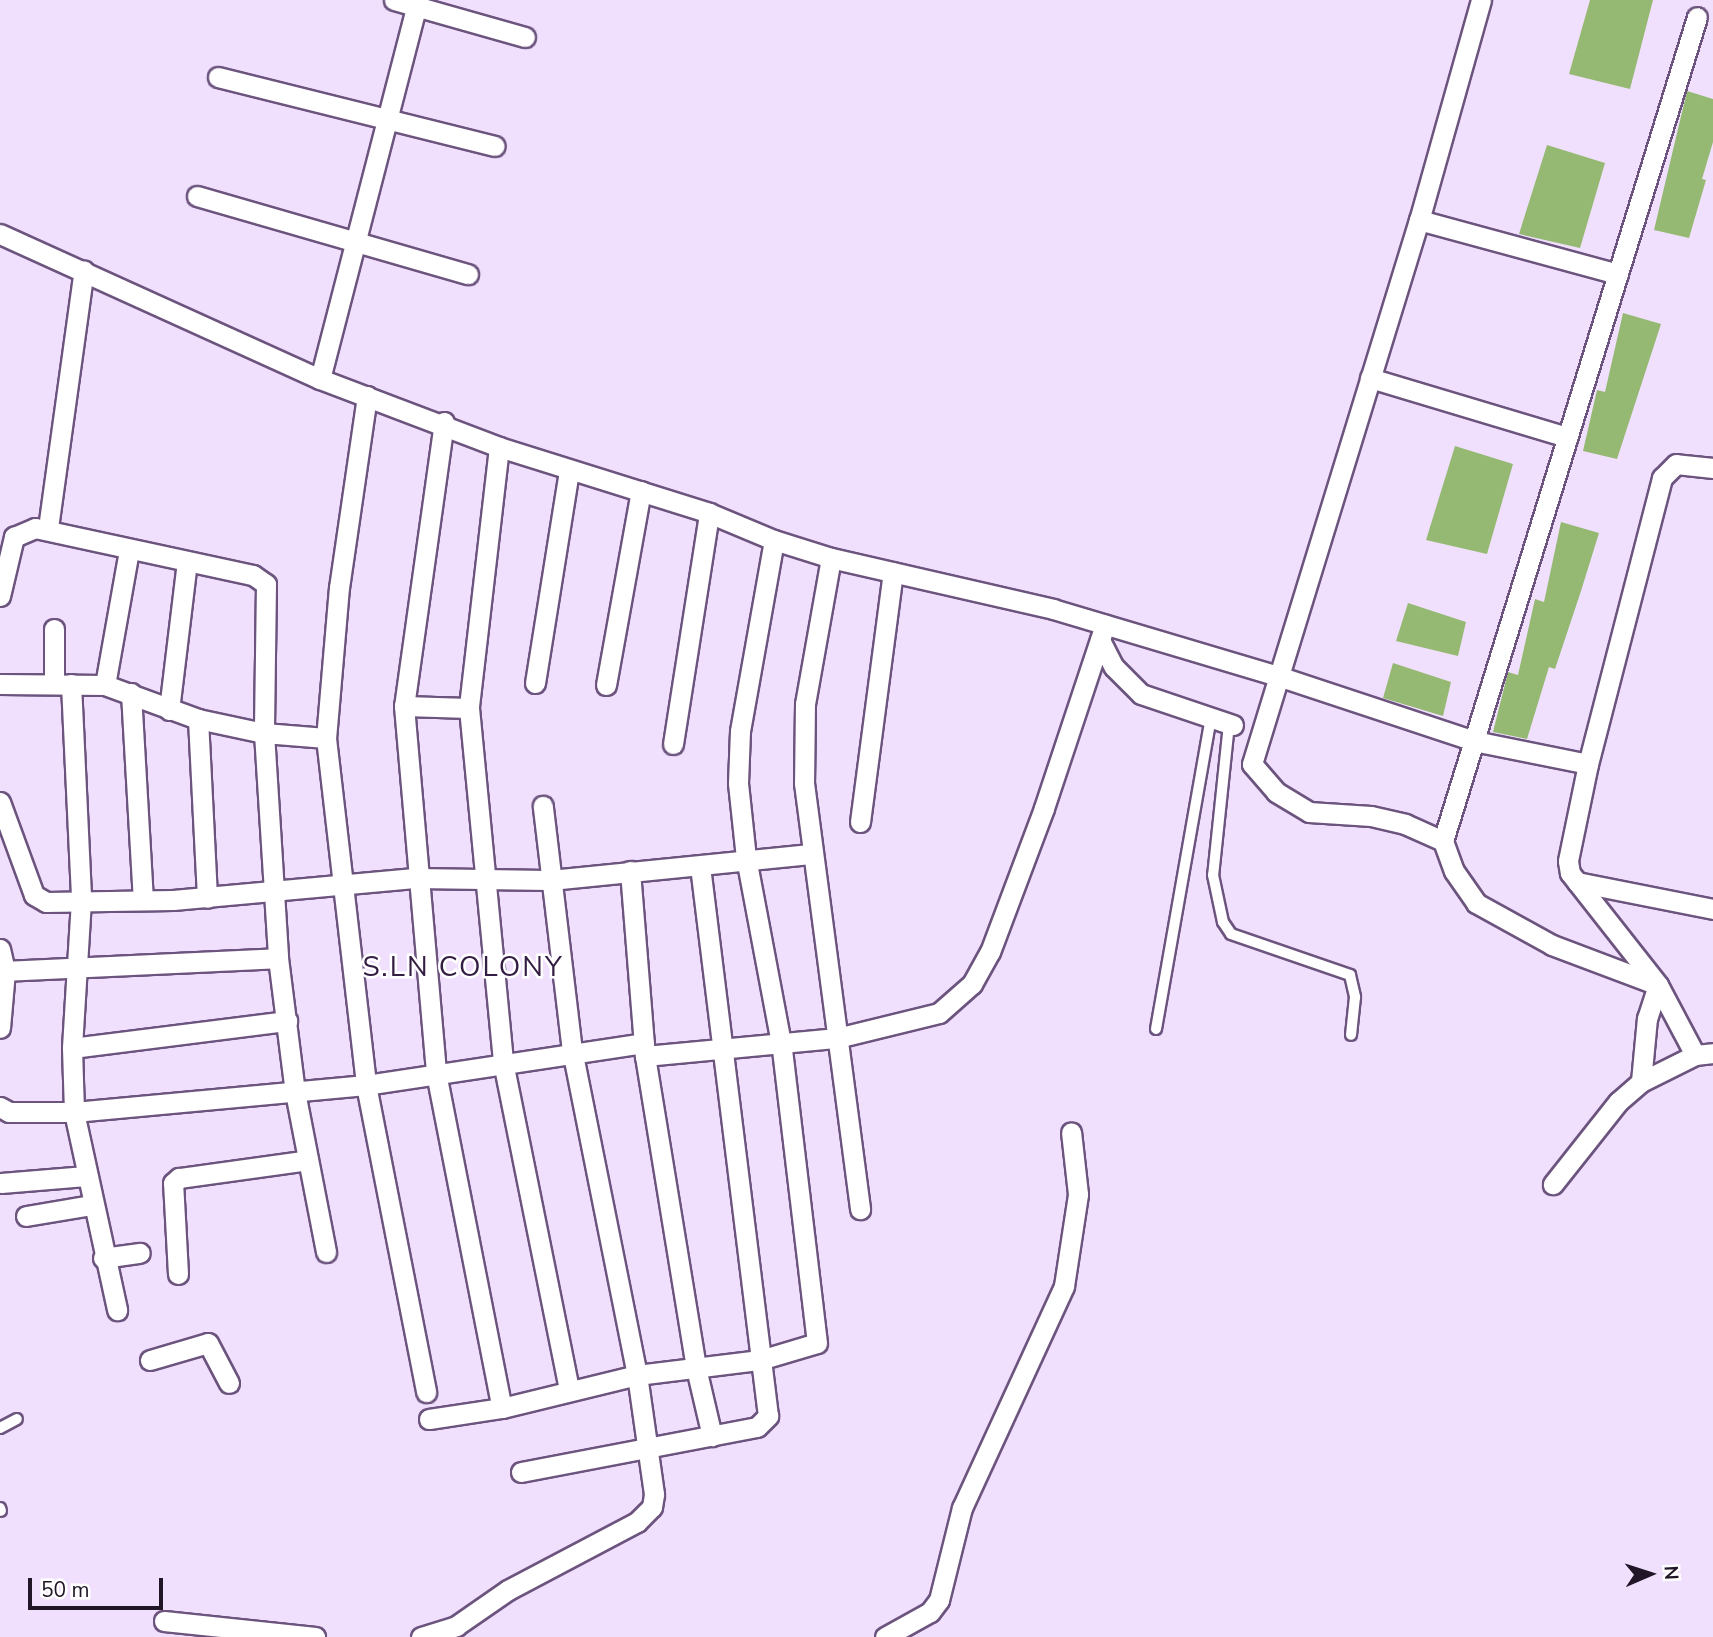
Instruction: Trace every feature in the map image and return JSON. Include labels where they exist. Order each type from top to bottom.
[{"type":"street","points":[[394,0],[417,3],[525,37]]},
{"type":"street","points":[[1443,841],[1405,824],[1371,816],[1309,812],[1276,792],[1252,764],[1419,220],[1481,0]]},
{"type":"street","points":[[320,379],[417,3]]},
{"type":"street","points":[[1658,985],[1552,945],[1476,904],[1454,871],[1443,841],[1697,17]]},
{"type":"street","points":[[218,77],[387,121],[495,145]]},
{"type":"street","points":[[197,196],[468,274]]},
{"type":"street","points":[[1419,220],[1618,274]]},
{"type":"street","points":[[0,234],[320,379],[444,422],[499,447],[709,513],[774,540],[1102,632],[1278,676],[1474,741],[1588,764]]},
{"type":"street","points":[[48,528],[84,270]]},
{"type":"street","points":[[1370,378],[1567,437]]},
{"type":"street","points":[[368,396],[339,587],[326,738],[366,1085],[426,1392]]},
{"type":"street","points":[[444,422],[404,706],[436,1073],[502,1408]]},
{"type":"street","points":[[499,447],[470,708],[488,878],[503,1062],[569,1389]]},
{"type":"street","points":[[1553,1184],[1618,1102],[1640,1082],[1704,1054],[1658,985],[1577,882],[1568,861],[1588,764],[1662,478],[1676,464],[1713,468]]},
{"type":"street","points":[[534,683],[569,471]]},
{"type":"street","points":[[606,685],[641,491]]},
{"type":"street","points":[[673,744],[709,513]]},
{"type":"street","points":[[0,596],[14,537],[24,530],[48,528],[129,550],[253,575],[266,584],[264,733],[276,892],[278,958],[295,1092],[326,1252]]},
{"type":"street","points":[[429,1419],[502,1408],[569,1389],[637,1375],[760,1360],[814,1345],[818,1337],[781,1043],[746,858],[737,757],[774,540]]},
{"type":"street","points":[[105,685],[129,550]]},
{"type":"street","points":[[831,558],[805,705],[804,783],[811,854],[860,1209]]},
{"type":"street","points":[[169,710],[187,561]]},
{"type":"street","points":[[860,822],[893,572]]},
{"type":"street","points":[[54,629],[62,684],[81,900],[72,1048],[74,1112],[103,1258],[117,1310]]},
{"type":"street","points":[[1102,632],[1114,667],[1141,694],[1224,722]]},
{"type":"street","points":[[0,1107],[9,1112],[74,1112],[366,1085],[572,1051],[720,1049],[837,1038],[939,1013],[972,984],[990,952],[1044,808],[1102,632]]},
{"type":"street","points":[[0,684],[105,685],[198,719],[264,733],[326,738]]},
{"type":"street","points":[[131,694],[143,899]]},
{"type":"street","points":[[404,706],[470,708]]},
{"type":"street","points":[[198,719],[208,898]]},
{"type":"street","points":[[0,802],[34,895],[46,902],[208,898],[417,878],[550,880],[700,866],[746,858],[811,854]]},
{"type":"street","points":[[421,1637],[458,1631],[508,1590],[647,1514],[654,1494],[637,1375],[572,1051],[543,806]]},
{"type":"street","points":[[521,1472],[757,1427],[766,1420],[700,866]]},
{"type":"street","points":[[630,871],[645,1049],[696,1368],[712,1436]]},
{"type":"street","points":[[1577,882],[1713,909]]},
{"type":"street","points":[[0,949],[5,971],[0,1028]]},
{"type":"street","points":[[5,971],[77,971],[278,958]]},
{"type":"street","points":[[1640,1082],[1647,1018],[1658,985]]},
{"type":"street","points":[[72,1048],[287,1021]]},
{"type":"street","points":[[885,1637],[930,1612],[939,1600],[962,1508],[1064,1286],[1078,1194],[1071,1132]]},
{"type":"street","points":[[178,1274],[173,1183],[179,1178],[308,1160]]},
{"type":"street","points":[[1,1183],[86,1176]]},
{"type":"street","points":[[26,1216],[92,1205]]},
{"type":"street","points":[[103,1258],[139,1253]]},
{"type":"street","points":[[150,1360],[208,1343],[229,1384]]},
{"type":"street","points":[[164,1621],[315,1637]]},
{"type":"lane","points":[[1156,1029],[1224,722]]},
{"type":"lane","points":[[1224,722],[1213,875],[1223,922],[1231,934],[1350,975],[1354,997],[1351,1035]]},
{"type":"lane","points":[[0,1428],[17,1419]]},
{"type":"building","points":[[1590,0],[1653,0],[1630,89],[1569,74]]},
{"type":"building","points":[[1687,91],[1713,99],[1713,142],[1702,179],[1706,180],[1689,238],[1654,230]]},
{"type":"building","points":[[1547,145],[1605,163],[1580,248],[1519,234]]},
{"type":"building","points":[[1623,313],[1661,324],[1617,459],[1583,451],[1597,390],[1605,392]]},
{"type":"building","points":[[1455,446],[1513,464],[1487,554],[1426,540]]},
{"type":"building","points":[[1561,522],[1599,533],[1581,591],[1555,669],[1549,667],[1527,739],[1493,732],[1508,672],[1518,675],[1535,599],[1544,602]]},
{"type":"building","points":[[1408,603],[1466,622],[1458,656],[1396,641]]},
{"type":"building","points":[[1393,663],[1451,682],[1443,716],[1383,698]]},
{"type":"district","name":"S.LN COLONY","points":[[463,967]]}]
